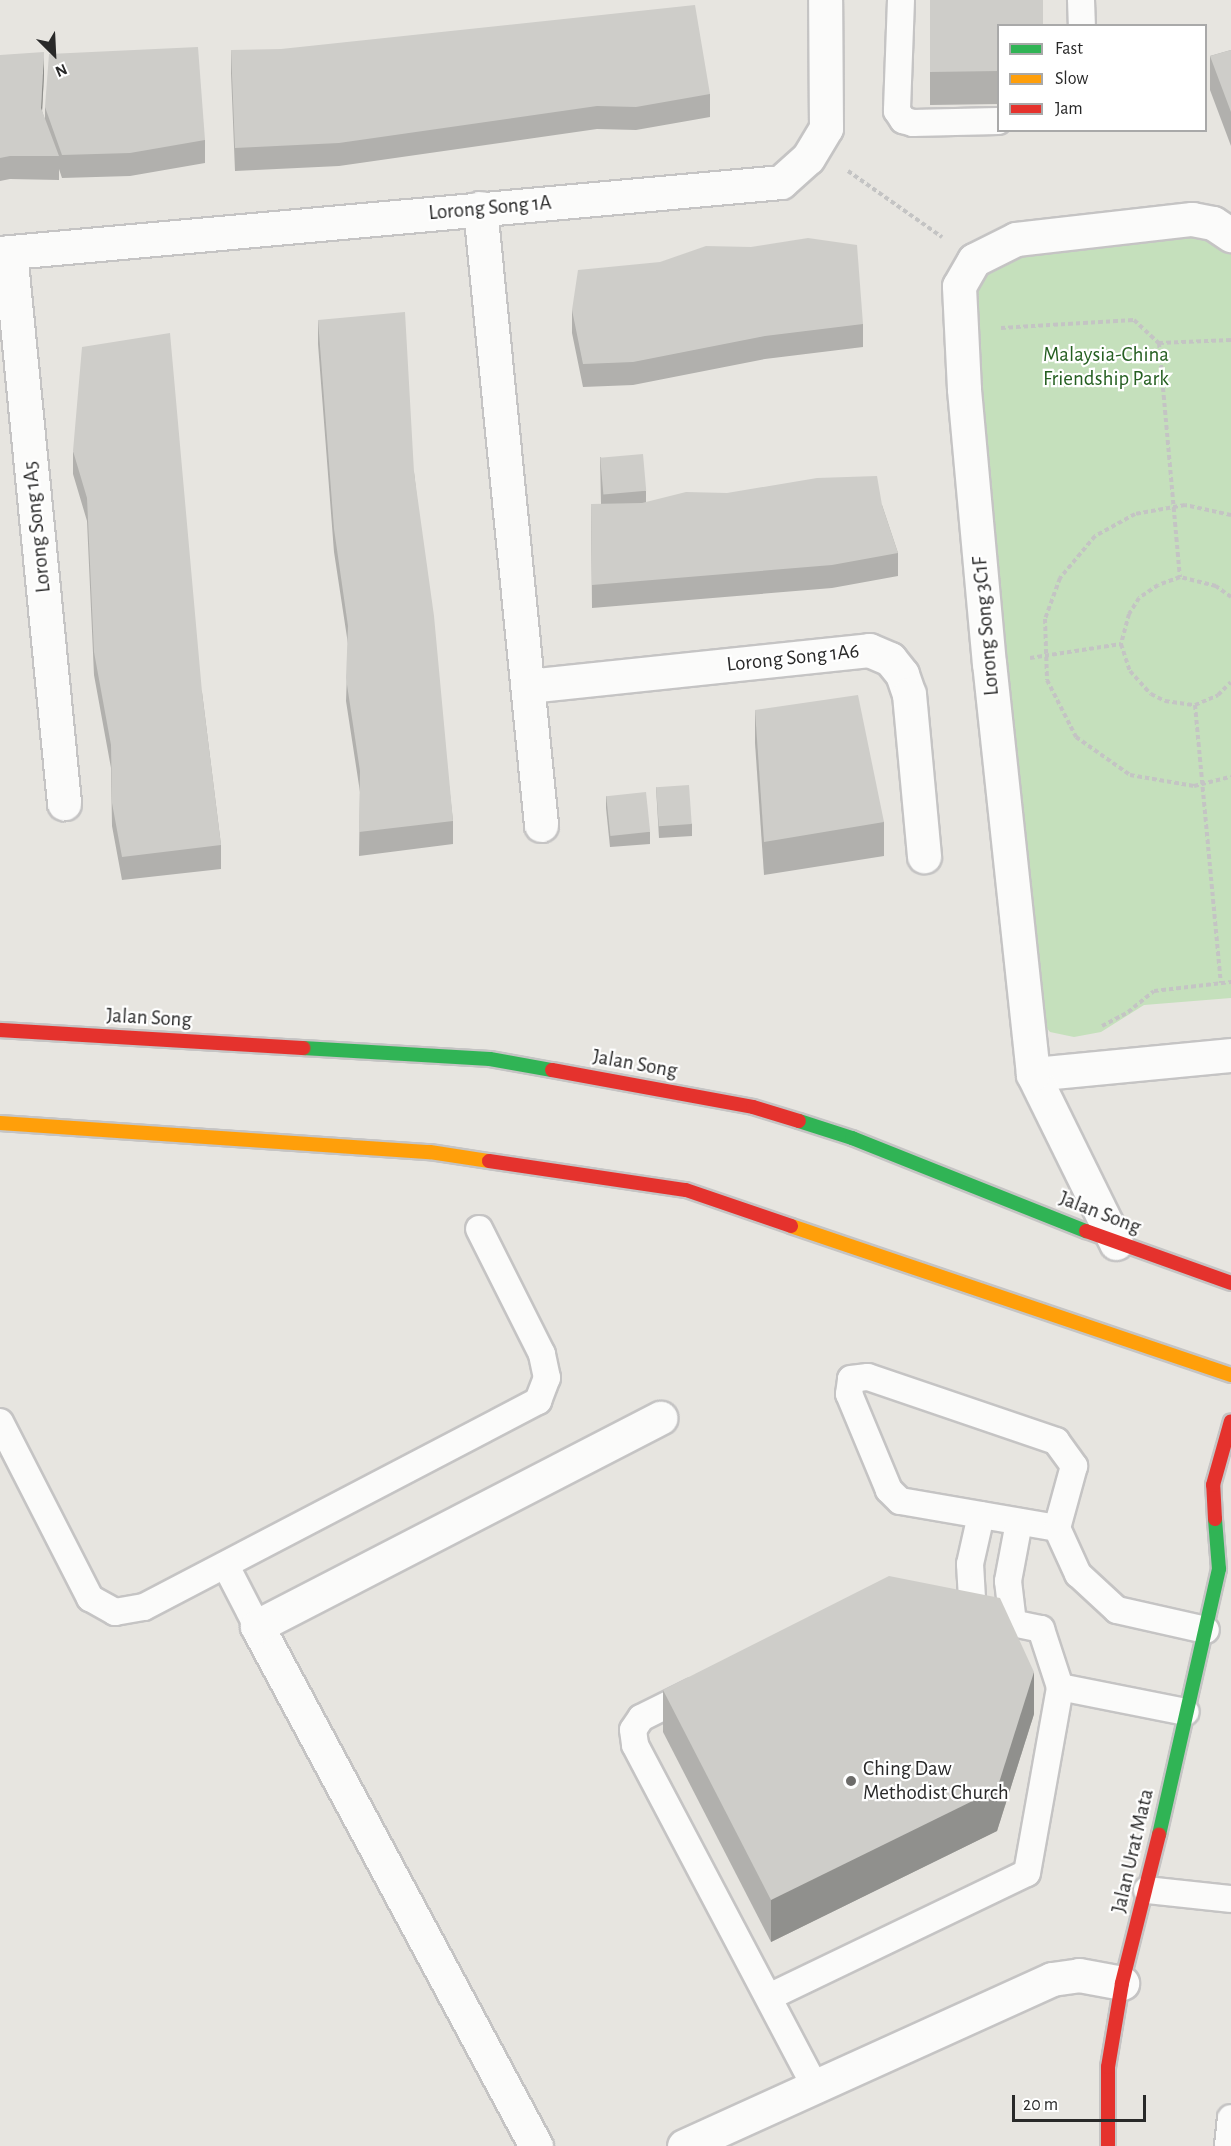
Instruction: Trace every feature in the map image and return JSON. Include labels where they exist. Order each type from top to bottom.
[{"type":"main road","name":"Jalan Song","points":[[0,1030],[490,1059],[753,1107],[852,1138],[1116,1243],[1231,1283]]},
{"type":"main road","points":[[0,1123],[430,1152],[686,1190],[1231,1375]]},
{"type":"main road","name":"Jalan Urat Mata","points":[[1108,2146],[1108,2067],[1122,1983],[1147,1890],[1219,1569],[1213,1485],[1231,1421]]},
{"type":"main road","name":"Jalan Urat Mata","points":[[1219,1569],[1231,1553]]},
{"type":"street","name":"Lorong Song 1A","points":[[5,252],[781,182],[808,158],[826,128],[825,0]]},
{"type":"street","points":[[480,208],[541,825]]},
{"type":"street","points":[[974,260],[1016,239],[1192,219],[1213,223],[1231,235]]},
{"type":"street","name":"Lorong Song 1A5","points":[[5,252],[64,803]]},
{"type":"street","name":"Lorong Song 3C1F","points":[[974,260],[959,286],[964,389],[1033,1074],[1116,1243]]},
{"type":"street","name":"Lorong Song 1A6","points":[[528,686],[869,650],[890,659],[902,674],[909,694],[924,856]]},
{"type":"street","points":[[1033,1074],[1231,1055]]},
{"type":"street","points":[[536,2146],[257,1626],[660,1418]]},
{"type":"street","points":[[684,2146],[1052,1979],[1079,1975],[1122,1983]]},
{"type":"lane","points":[[901,0],[897,111],[903,120],[913,123],[997,122]]},
{"type":"lane","points":[[1081,0],[1082,24]]},
{"type":"lane","points":[[0,1422],[90,1598],[115,1612],[144,1607],[538,1401],[548,1378],[542,1354],[479,1229]]},
{"type":"lane","points":[[1057,1528],[900,1501],[889,1490],[849,1394],[851,1379],[868,1377],[1056,1441],[1074,1466],[1057,1528],[1078,1574],[1117,1610],[1206,1630]]},
{"type":"lane","points":[[769,1997],[1027,1873],[1060,1687],[1041,1629],[962,1613],[981,1515]]},
{"type":"lane","points":[[1013,1623],[1008,1581],[1019,1522]]},
{"type":"lane","points":[[226,1566],[257,1626]]},
{"type":"lane","points":[[714,1681],[641,1718],[633,1730],[634,1745],[815,2087]]},
{"type":"lane","points":[[1060,1687],[1186,1712]]},
{"type":"lane","points":[[1147,1890],[1231,1899]]},
{"type":"lane","points":[[1228,2146],[1231,2118]]},
{"type":"path","points":[[815,147],[974,260]]},
{"type":"path","points":[[993,328],[1134,320],[1159,343],[1180,577]]},
{"type":"path","points":[[1159,343],[1231,340]]},
{"type":"path","points":[[1231,515],[1185,505],[1135,514],[1095,536],[1060,578],[1045,619],[1047,680],[1076,737],[1130,775],[1202,784],[1231,777]]},
{"type":"path","points":[[1231,597],[1216,586],[1180,577],[1139,598],[1129,614],[1121,644],[1130,671],[1151,694],[1165,701],[1194,705],[1218,695],[1231,682]]},
{"type":"path","points":[[1194,705],[1221,983]]},
{"type":"path","points":[[1090,1032],[1128,1012],[1154,990],[1231,982]]},
{"type":"green space","name":"Malaysia-China Friendship Park","points":[[1189,229],[1231,247],[1231,998],[1144,1005],[1101,1032],[1074,1037],[1050,1032],[1038,1017],[981,373],[970,373],[971,280],[1009,250]]},
{"type":"building","points":[[930,0],[1043,0],[1043,24],[997,24],[997,71],[930,72]]},
{"type":"building","points":[[695,5],[710,94],[636,107],[597,106],[339,143],[235,148],[231,50],[281,49]]},
{"type":"building","points":[[198,47],[205,140],[130,153],[62,155],[45,107],[49,54]]},
{"type":"building","points":[[1231,50],[1231,112],[1210,56]]},
{"type":"building","points":[[44,52],[41,108],[59,156],[0,158],[0,55]]},
{"type":"building","points":[[808,238],[857,245],[863,324],[765,336],[633,362],[583,364],[572,310],[578,270],[660,262],[706,246],[751,247]]},
{"type":"building","points":[[405,312],[414,472],[434,616],[453,821],[359,832],[360,771],[346,678],[348,626],[334,529],[318,320]]},
{"type":"building","points":[[170,333],[202,692],[221,845],[122,857],[112,803],[111,745],[94,652],[87,498],[73,451],[82,347]]},
{"type":"building","points":[[643,454],[646,491],[603,495],[600,458]]},
{"type":"building","points":[[877,476],[882,505],[898,553],[832,565],[592,585],[591,504],[642,503],[686,492],[727,493],[817,478]]},
{"type":"building","points":[[858,695],[884,822],[764,842],[755,710]]},
{"type":"building","points":[[689,785],[692,824],[659,826],[656,787]]},
{"type":"building","points":[[646,792],[650,832],[610,836],[606,796]]},
{"type":"building","name":"Ching Daw Methodist Church","points":[[889,1576],[1000,1598],[1034,1672],[997,1789],[771,1900],[663,1690]]},
{"type":"traffic: fast","points":[[303,1048],[490,1059],[552,1070]]},
{"type":"traffic: fast","points":[[799,1121],[852,1138],[1086,1231]]},
{"type":"traffic: fast","points":[[1159,1835],[1219,1569],[1215,1519]]},
{"type":"traffic: slow","points":[[0,1123],[430,1152],[489,1161]]},
{"type":"traffic: slow","points":[[791,1226],[1231,1375]]},
{"type":"traffic: jam","points":[[0,1030],[303,1048]]},
{"type":"traffic: jam","points":[[552,1070],[753,1107],[799,1121]]},
{"type":"traffic: jam","points":[[489,1161],[686,1190],[791,1226]]},
{"type":"traffic: jam","points":[[1086,1231],[1231,1283]]},
{"type":"traffic: jam","points":[[1215,1519],[1213,1485],[1231,1421]]},
{"type":"traffic: jam","points":[[1108,2146],[1108,2067],[1122,1983],[1159,1835]]},
{"type":"place","name":"Ching Daw Methodist Church","points":[[851,1781]]}]
